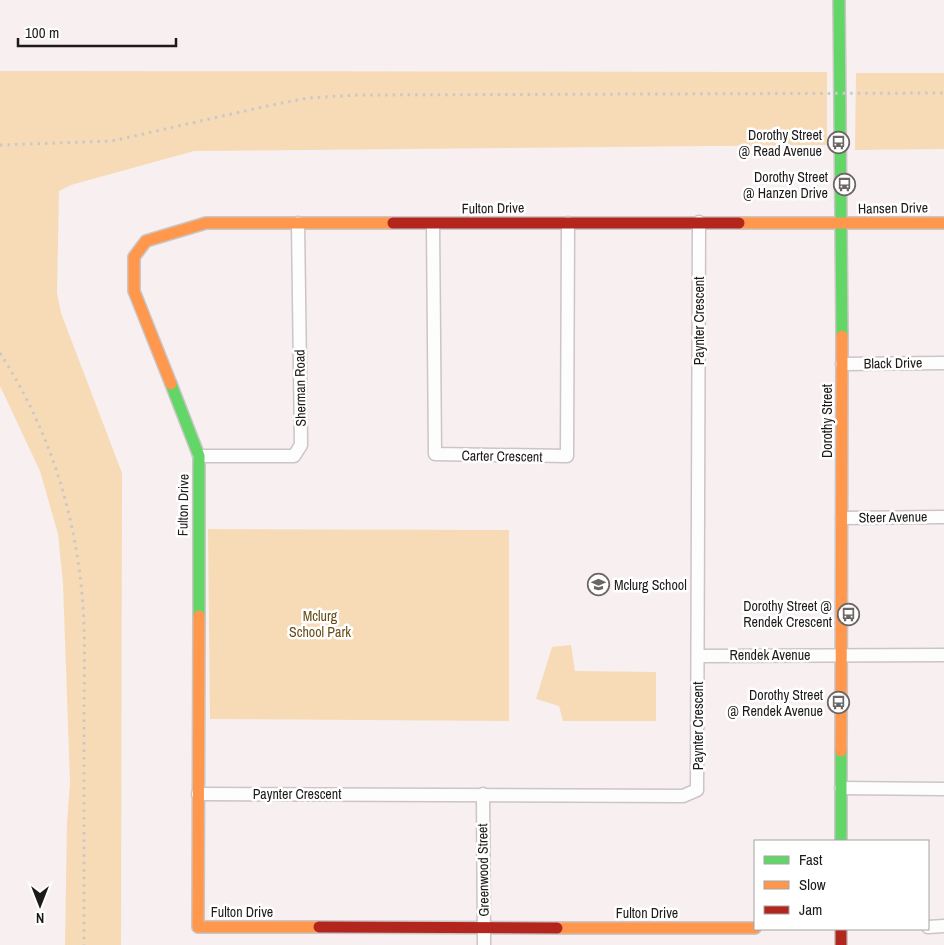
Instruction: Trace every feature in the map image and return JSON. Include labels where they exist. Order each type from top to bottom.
[{"type":"street","name":"Dorothy Street","points":[[839,0],[842,224],[841,840]]},
{"type":"street","name":"Fulton Drive","points":[[754,928],[198,927],[199,456],[134,290],[134,257],[146,241],[206,224],[699,222],[842,224]]},
{"type":"street","name":"Paynter Crescent","points":[[198,794],[683,796],[697,790],[699,222]]},
{"type":"street","name":"Sherman Road","points":[[199,456],[294,456],[301,445],[298,223]]},
{"type":"street","name":"Carter Crescent","points":[[433,224],[435,454],[567,456],[568,223]]},
{"type":"street","name":"Hansen Drive","points":[[842,224],[944,223]]},
{"type":"street","name":"Black Drive","points":[[842,364],[944,363]]},
{"type":"street","name":"Steer Avenue","points":[[842,518],[944,517]]},
{"type":"street","name":"Rendek Avenue","points":[[698,656],[944,655]]},
{"type":"street","points":[[841,788],[944,789]]},
{"type":"street","name":"Greenwood Street","points":[[482,794],[484,945]]},
{"type":"street","points":[[929,926],[944,926]]},
{"type":"street","points":[[841,930],[841,945]]},
{"type":"green space","points":[[0,71],[827,72],[827,145],[194,151],[71,185],[59,191],[57,293],[61,313],[122,473],[121,945],[65,945],[67,823],[70,782],[63,583],[58,534],[40,471],[0,386]]},
{"type":"green space","points":[[856,73],[944,73],[944,149],[855,150]]},
{"type":"green space","name":"Mclurg School Park","points":[[208,529],[509,530],[509,721],[210,719]]},
{"type":"green space","points":[[571,645],[575,671],[656,672],[656,721],[563,721],[559,706],[536,699],[552,647]]},
{"type":"railway","points":[[0,145],[112,141],[308,98],[358,95],[944,93]]},
{"type":"railway","points":[[0,353],[19,384],[49,449],[70,517],[77,552],[84,624],[84,945]]},
{"type":"traffic: fast","points":[[839,0],[842,336]]},
{"type":"traffic: fast","points":[[171,384],[199,456],[199,616]]},
{"type":"traffic: fast","points":[[841,751],[841,840]]},
{"type":"traffic: slow","points":[[171,384],[134,291],[134,257],[146,241],[206,223],[393,223]]},
{"type":"traffic: slow","points":[[739,223],[944,223]]},
{"type":"traffic: slow","points":[[841,751],[842,336]]},
{"type":"traffic: slow","points":[[199,616],[198,927],[319,927]]},
{"type":"traffic: slow","points":[[557,928],[754,928]]},
{"type":"traffic: jam","points":[[393,223],[739,223]]},
{"type":"traffic: jam","points":[[319,927],[557,928]]},
{"type":"traffic: jam","points":[[841,930],[841,945]]},
{"type":"place","name":"Dorothy Street @ Read Avenue","points":[[838,143]]},
{"type":"place","name":"Dorothy Street @ Hanzen Drive","points":[[844,185]]},
{"type":"place","name":"Mclurg School","points":[[598,585]]},
{"type":"place","name":"Dorothy Street @ Rendek Crescent","points":[[848,614]]},
{"type":"place","name":"Dorothy Street @ Rendek Avenue","points":[[839,703]]}]
